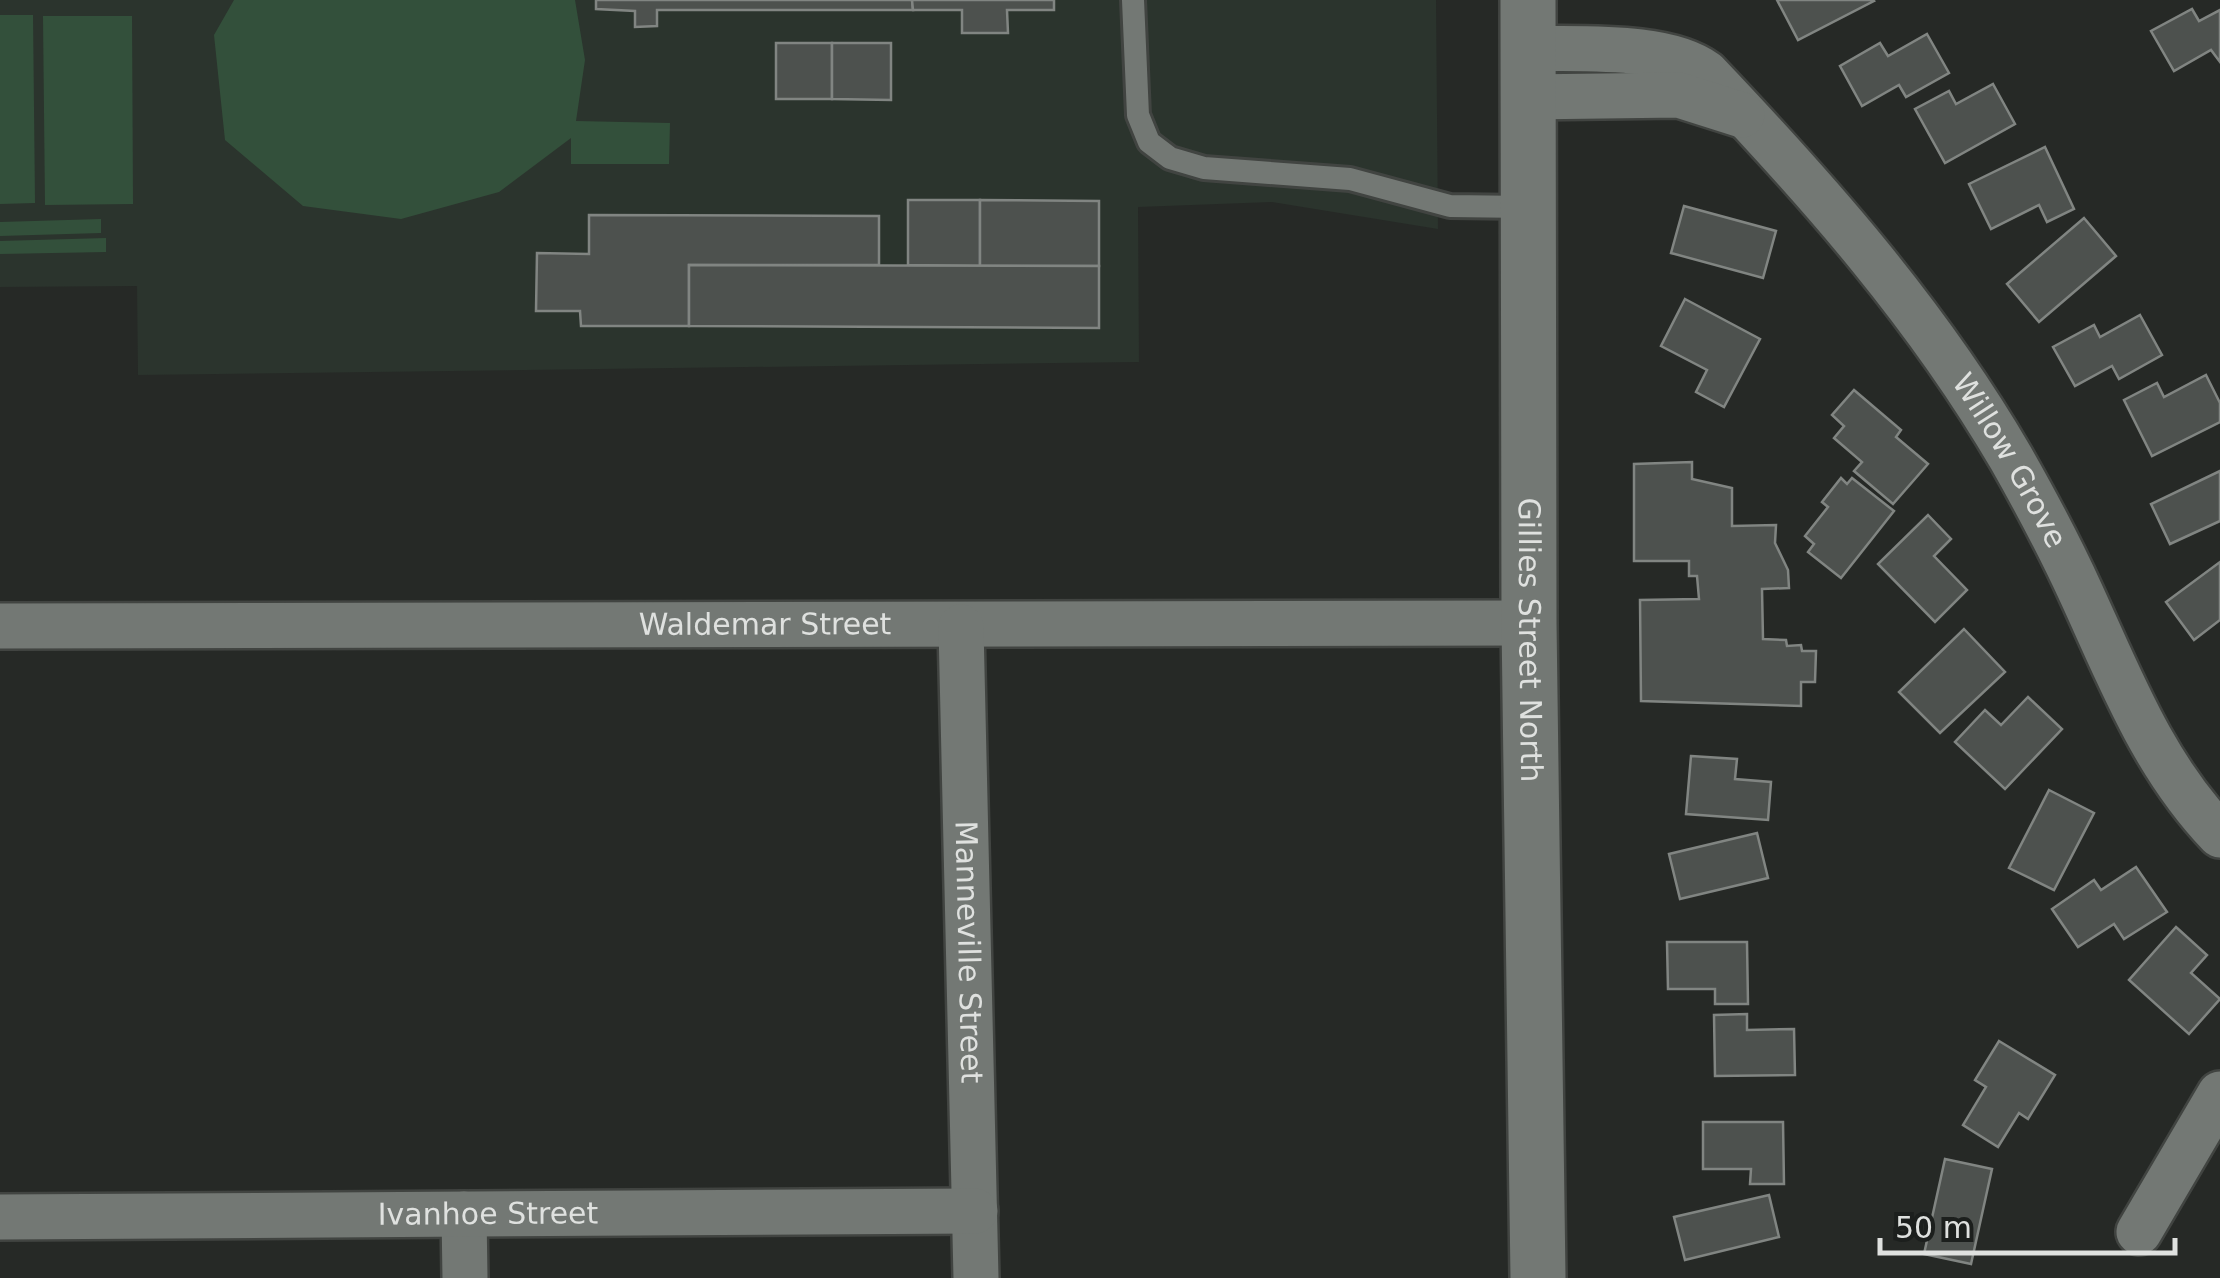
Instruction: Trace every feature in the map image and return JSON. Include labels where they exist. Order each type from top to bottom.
[{"type":"main road","name":"Gillies Street North","points":[[1528,48],[1529,624],[1538,1278]]},
{"type":"street","name":"Willow Grove","points":[[1528,48],[1647,54],[1691,63],[1853,232],[1936,340],[2038,507],[2154,750],[2172,779],[2220,835]]},
{"type":"street","name":"Waldemar Street","points":[[0,626],[1529,624]]},
{"type":"street","name":"Manneville Street","points":[[961,627],[976,1278]]},
{"type":"street","points":[[2139,1232],[2220,1094]]},
{"type":"street","name":"Ivanhoe Street","points":[[0,1217],[975,1210]]},
{"type":"street","points":[[464,1214],[464,1278]]},
{"type":"lane","points":[[1133,0],[1138,115],[1149,142],[1170,158],[1204,168],[1350,180],[1450,206],[1526,207]]},
{"type":"shaded area","points":[[0,0],[1436,0],[1438,229],[1272,202],[1138,207],[1139,362],[138,375],[137,286],[0,287]]},
{"type":"green space","points":[[234,0],[575,0],[585,60],[576,121],[670,123],[669,164],[571,164],[571,138],[499,192],[401,219],[303,206],[225,140],[214,35]]},
{"type":"green space","points":[[0,15],[33,15],[35,203],[0,204]]},
{"type":"green space","points":[[43,16],[132,16],[133,204],[45,205]]},
{"type":"green space","points":[[101,219],[101,233],[0,236],[0,222]]},
{"type":"green space","points":[[106,238],[106,252],[0,254],[0,241]]},
{"type":"building","points":[[596,0],[912,0],[913,10],[657,10],[657,26],[635,27],[635,11],[596,9]]},
{"type":"building","points":[[912,0],[1054,0],[1054,10],[1007,10],[1008,33],[962,33],[962,10],[913,10]]},
{"type":"building","points":[[1777,0],[1873,0],[1874,1],[1798,40]]},
{"type":"building","points":[[2192,9],[2199,21],[2220,10],[2220,62],[2211,50],[2174,71],[2151,31]]},
{"type":"building","points":[[1927,34],[1949,73],[1906,97],[1899,85],[1862,106],[1840,66],[1880,43],[1888,56]]},
{"type":"building","points":[[776,43],[832,43],[832,99],[776,99]]},
{"type":"building","points":[[832,43],[891,43],[891,100],[832,99]]},
{"type":"building","points":[[1993,84],[2015,124],[1945,163],[1915,109],[1949,91],[1956,104]]},
{"type":"building","points":[[2045,147],[2074,209],[2047,222],[2039,205],[1991,229],[1969,184]]},
{"type":"building","points":[[908,200],[980,200],[980,266],[908,265]]},
{"type":"building","points":[[980,200],[1099,201],[1099,266],[980,266]]},
{"type":"building","points":[[1684,206],[1776,231],[1763,278],[1671,253]]},
{"type":"building","points":[[589,215],[879,216],[879,265],[689,265],[689,326],[581,326],[580,311],[536,311],[537,253],[589,254]]},
{"type":"building","points":[[2084,218],[2116,256],[2039,322],[2007,284]]},
{"type":"building","points":[[689,265],[1099,266],[1099,328],[689,326]]},
{"type":"building","points":[[1685,299],[1760,339],[1724,407],[1696,392],[1707,370],[1661,346]]},
{"type":"building","points":[[2140,315],[2162,355],[2119,379],[2112,366],[2075,386],[2053,347],[2094,325],[2100,337]]},
{"type":"building","points":[[2206,375],[2220,403],[2220,422],[2152,456],[2124,400],[2157,383],[2164,397]]},
{"type":"building","points":[[1854,390],[1901,430],[1896,437],[1928,464],[1893,504],[1854,471],[1862,462],[1834,438],[1844,426],[1832,415]]},
{"type":"building","points":[[1692,462],[1692,479],[1732,488],[1732,526],[1776,525],[1775,543],[1788,570],[1789,588],[1762,589],[1763,639],[1786,640],[1787,646],[1801,645],[1802,651],[1816,651],[1815,682],[1801,682],[1801,706],[1641,701],[1640,600],[1699,599],[1697,576],[1689,576],[1689,561],[1634,561],[1634,464]]},
{"type":"building","points":[[2220,471],[2220,521],[2170,544],[2151,504]]},
{"type":"building","points":[[1841,478],[1847,484],[1852,478],[1894,511],[1841,578],[1808,552],[1814,544],[1805,536],[1828,507],[1822,502]]},
{"type":"building","points":[[1928,515],[1951,539],[1934,556],[1967,590],[1935,622],[1878,564]]},
{"type":"building","points":[[2220,562],[2220,620],[2194,640],[2166,602]]},
{"type":"building","points":[[1964,629],[2005,672],[1940,733],[1899,692]]},
{"type":"building","points":[[2028,697],[2062,729],[2005,789],[1955,742],[1985,710],[2001,725]]},
{"type":"building","points":[[1691,756],[1737,759],[1735,779],[1771,782],[1768,820],[1686,814]]},
{"type":"building","points":[[2049,790],[2094,813],[2054,890],[2009,868]]},
{"type":"building","points":[[1757,833],[1768,878],[1680,899],[1669,854]]},
{"type":"building","points":[[2136,867],[2167,912],[2124,939],[2114,924],[2078,947],[2052,909],[2094,880],[2101,890]]},
{"type":"building","points":[[2176,927],[2207,955],[2191,973],[2220,999],[2189,1034],[2129,980]]},
{"type":"building","points":[[1667,942],[1747,942],[1748,1004],[1715,1004],[1715,989],[1668,989]]},
{"type":"building","points":[[1747,1014],[1747,1030],[1794,1029],[1795,1075],[1715,1076],[1714,1015]]},
{"type":"building","points":[[1999,1041],[2055,1075],[2028,1119],[2019,1113],[1998,1147],[1963,1125],[1986,1087],[1975,1080]]},
{"type":"building","points":[[1703,1122],[1783,1122],[1784,1184],[1750,1184],[1751,1169],[1703,1169]]},
{"type":"building","points":[[1945,1159],[1992,1169],[1971,1264],[1924,1254]]},
{"type":"building","points":[[1769,1195],[1779,1237],[1685,1260],[1674,1217]]}]
